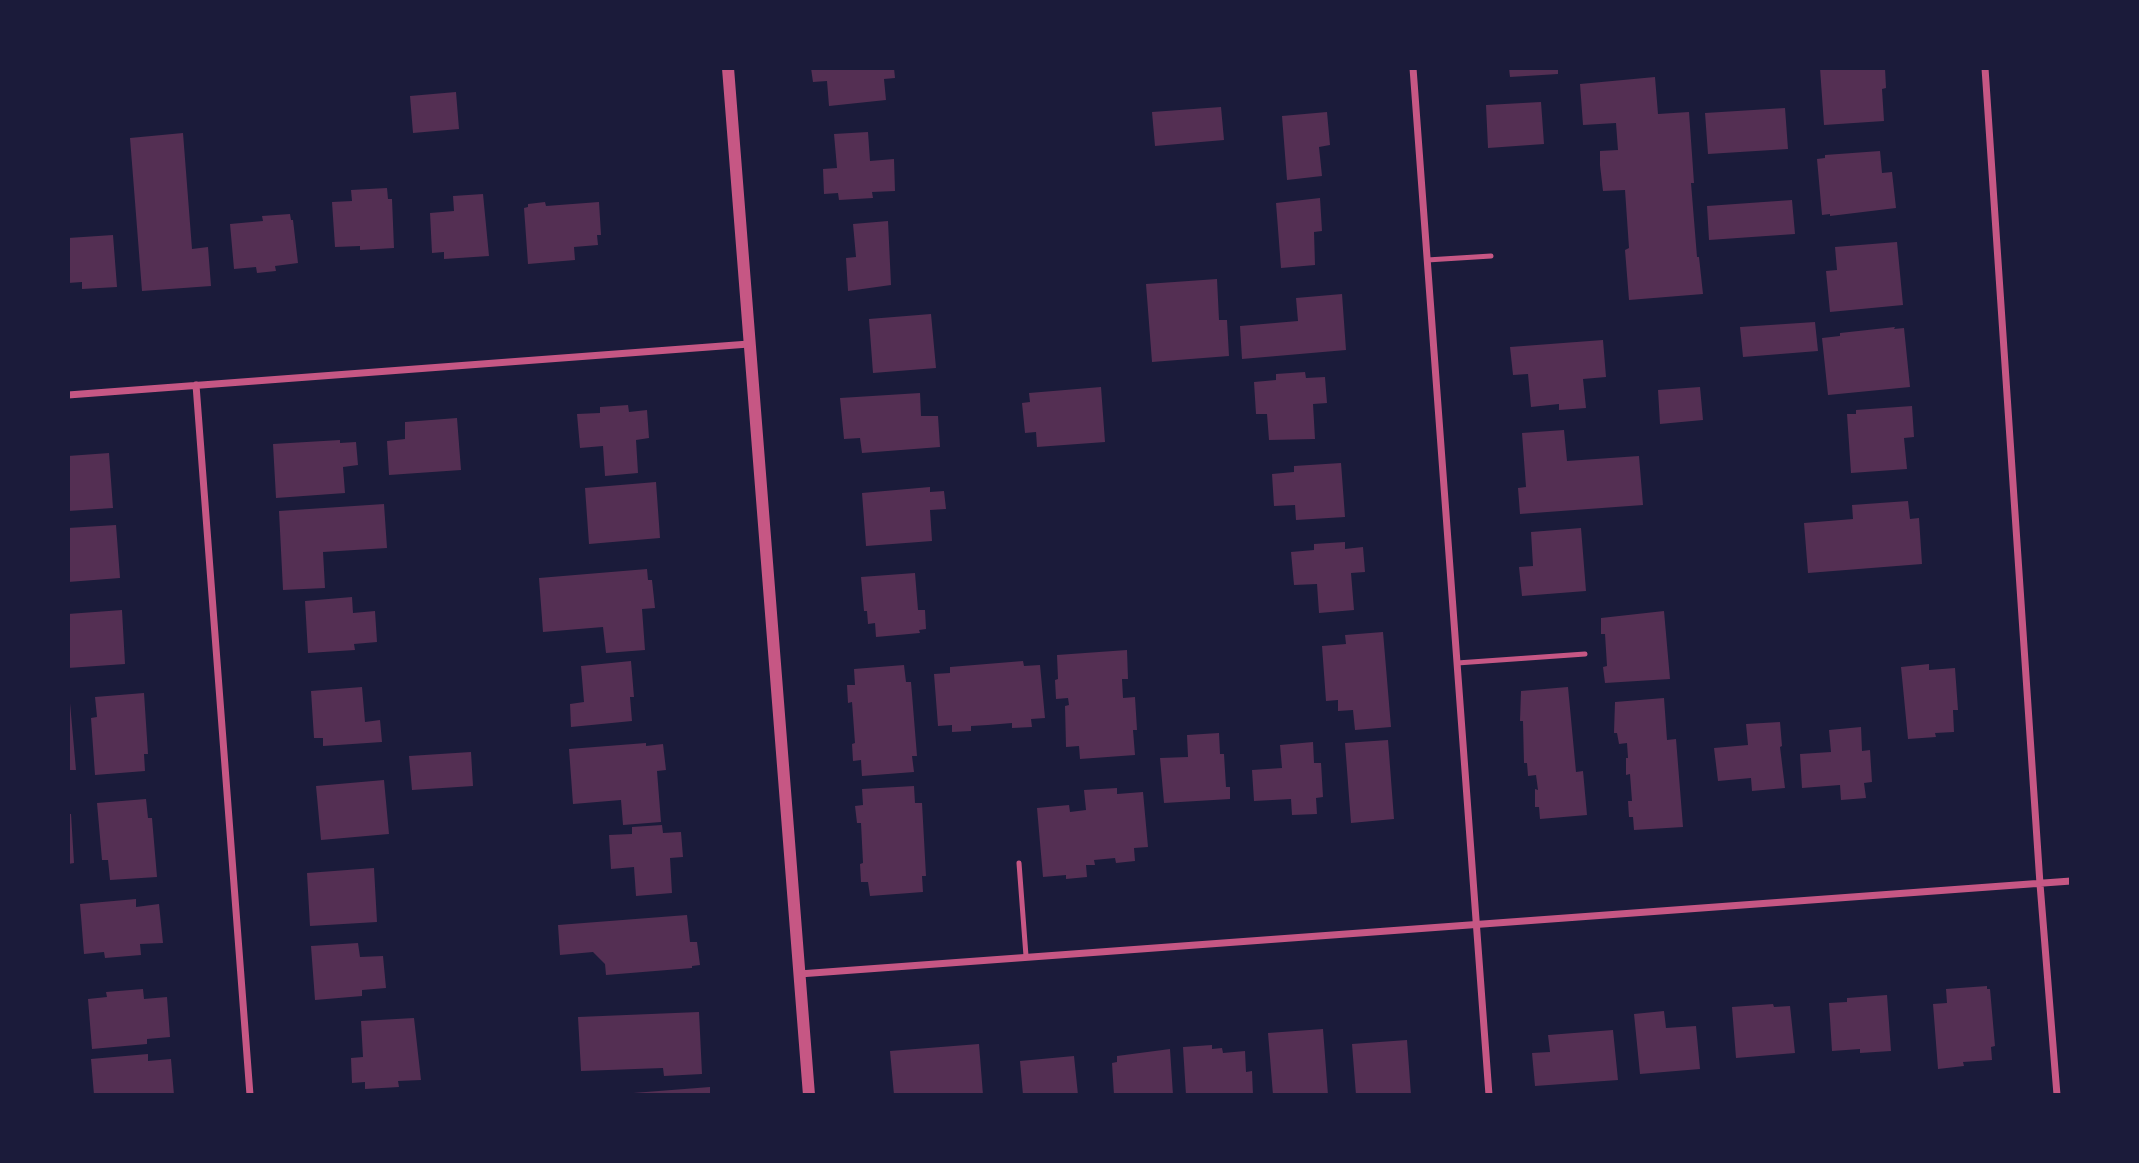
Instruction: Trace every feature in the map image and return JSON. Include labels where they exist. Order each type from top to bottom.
[{"type":"street","points":[[721,68],[729,88]]},
{"type":"street","points":[[728,68],[809,1095]]},
{"type":"street","points":[[1413,68],[1489,1095]]},
{"type":"street","points":[[1985,68],[2040,884],[2057,1095]]},
{"type":"street","points":[[68,395],[749,344]]},
{"type":"street","points":[[196,385],[250,1095]]},
{"type":"street","points":[[799,974],[2071,881]]},
{"type":"lane","points":[[1427,260],[1491,256]]},
{"type":"lane","points":[[1457,663],[1584,654]]},
{"type":"lane","points":[[1020,863],[1026,956]]},
{"type":"building","points":[[811,68],[894,68],[895,78],[884,79],[886,100],[829,106],[827,81],[813,82]]},
{"type":"building","points":[[1509,68],[1558,68],[1558,74],[1510,77]]},
{"type":"building","points":[[1820,68],[1885,68],[1886,88],[1882,89],[1884,121],[1824,125]]},
{"type":"building","points":[[1655,77],[1658,114],[1689,112],[1694,183],[1691,183],[1703,294],[1629,300],[1625,250],[1629,248],[1625,190],[1603,191],[1600,165],[1600,151],[1618,150],[1616,123],[1583,125],[1580,84]]},
{"type":"building","points":[[456,92],[459,129],[413,133],[410,96]]},
{"type":"building","points":[[1541,102],[1544,144],[1488,148],[1486,105]]},
{"type":"building","points":[[1221,107],[1224,140],[1155,146],[1152,112]]},
{"type":"building","points":[[1785,108],[1788,149],[1708,154],[1705,113]]},
{"type":"building","points":[[1327,112],[1330,145],[1319,147],[1322,176],[1287,180],[1282,116]]},
{"type":"building","points":[[868,132],[870,161],[894,159],[895,191],[872,192],[873,198],[839,200],[838,193],[824,194],[823,169],[837,168],[834,134]]},
{"type":"building","points":[[183,133],[192,249],[208,247],[211,286],[142,291],[130,138]]},
{"type":"building","points":[[1880,151],[1882,173],[1892,172],[1896,208],[1822,215],[1817,159],[1825,158],[1825,155]]},
{"type":"building","points":[[387,188],[388,199],[392,199],[394,248],[360,250],[360,246],[335,247],[332,202],[352,201],[351,190]]},
{"type":"building","points":[[483,194],[489,256],[444,259],[444,252],[432,253],[430,213],[454,211],[453,196]]},
{"type":"building","points":[[1320,198],[1322,231],[1314,232],[1315,265],[1281,268],[1276,203]]},
{"type":"building","points":[[1792,200],[1795,234],[1709,240],[1707,206]]},
{"type":"building","points":[[545,202],[546,206],[599,202],[601,235],[597,235],[598,245],[574,247],[575,260],[528,264],[524,208],[528,207],[528,204]]},
{"type":"building","points":[[290,214],[298,263],[275,266],[276,271],[257,273],[256,267],[234,269],[230,224],[263,221],[262,216]]},
{"type":"building","points":[[888,221],[891,285],[848,291],[846,258],[856,257],[853,224]]},
{"type":"building","points":[[113,235],[117,287],[82,289],[82,282],[68,283],[68,238]]},
{"type":"building","points":[[1897,242],[1903,305],[1830,312],[1826,271],[1837,270],[1835,247]]},
{"type":"building","points":[[1217,279],[1219,320],[1227,320],[1229,356],[1152,362],[1146,284]]},
{"type":"building","points":[[1342,294],[1346,350],[1242,359],[1240,326],[1298,321],[1296,298]]},
{"type":"building","points":[[931,314],[936,368],[873,373],[869,319]]},
{"type":"building","points":[[1815,322],[1818,351],[1743,357],[1740,327]]},
{"type":"building","points":[[1895,327],[1894,329],[1904,328],[1910,387],[1828,395],[1822,338],[1840,336],[1840,333]]},
{"type":"building","points":[[1603,340],[1606,377],[1583,379],[1586,408],[1559,410],[1559,404],[1531,407],[1528,374],[1513,375],[1510,347]]},
{"type":"building","points":[[1305,372],[1306,378],[1325,377],[1327,403],[1313,404],[1315,439],[1269,440],[1267,414],[1256,414],[1254,382],[1276,380],[1276,374]]},
{"type":"building","points":[[1101,387],[1105,442],[1037,447],[1036,432],[1025,433],[1022,403],[1030,402],[1029,393]]},
{"type":"building","points":[[1700,387],[1703,420],[1660,424],[1658,390]]},
{"type":"building","points":[[920,393],[921,416],[938,416],[940,447],[862,453],[860,438],[844,439],[840,398]]},
{"type":"building","points":[[628,405],[629,412],[647,410],[649,438],[636,440],[638,473],[605,476],[603,446],[580,448],[577,414],[600,413],[600,407]]},
{"type":"building","points":[[1912,406],[1914,437],[1904,438],[1907,469],[1851,473],[1847,414],[1856,414],[1856,410]]},
{"type":"building","points":[[457,418],[461,470],[389,475],[387,441],[405,439],[405,422]]},
{"type":"building","points":[[1564,430],[1567,461],[1639,456],[1643,505],[1520,514],[1518,488],[1526,487],[1522,433]]},
{"type":"building","points":[[340,440],[340,443],[356,442],[358,465],[343,467],[345,493],[276,498],[273,444]]},
{"type":"building","points":[[109,453],[113,508],[68,511],[68,456]]},
{"type":"building","points":[[1341,463],[1345,517],[1296,520],[1295,505],[1274,506],[1272,474],[1294,472],[1294,466]]},
{"type":"building","points":[[656,482],[660,538],[589,544],[585,488]]},
{"type":"building","points":[[930,487],[930,492],[944,491],[946,509],[930,510],[932,541],[866,546],[862,493]]},
{"type":"building","points":[[1908,501],[1910,519],[1919,518],[1922,564],[1808,573],[1804,523],[1853,519],[1852,505]]},
{"type":"building","points":[[384,504],[387,548],[323,552],[325,588],[283,590],[279,511]]},
{"type":"building","points":[[116,525],[120,578],[68,582],[68,528]]},
{"type":"building","points":[[1581,528],[1586,591],[1522,596],[1519,567],[1533,566],[1531,532]]},
{"type":"building","points":[[1345,542],[1345,549],[1363,547],[1365,572],[1351,573],[1354,610],[1319,613],[1317,584],[1294,585],[1291,552],[1314,550],[1314,544]]},
{"type":"building","points":[[647,569],[648,580],[652,580],[655,608],[642,609],[645,650],[606,653],[603,627],[543,632],[539,578]]},
{"type":"building","points":[[915,573],[918,610],[925,610],[926,629],[919,630],[920,633],[876,637],[875,623],[868,624],[867,611],[864,611],[861,577]]},
{"type":"building","points":[[352,597],[353,613],[375,611],[377,642],[354,644],[355,650],[308,653],[305,601]]},
{"type":"building","points":[[122,610],[125,664],[68,668],[68,614]]},
{"type":"building","points":[[1664,611],[1670,679],[1605,683],[1603,667],[1607,666],[1601,618]]},
{"type":"building","points":[[1383,632],[1391,727],[1355,730],[1353,710],[1338,711],[1338,700],[1326,701],[1322,646],[1346,644],[1345,635]]},
{"type":"building","points":[[1127,650],[1128,679],[1122,679],[1123,698],[1135,697],[1135,755],[1080,759],[1079,746],[1066,747],[1065,706],[1069,705],[1068,698],[1056,699],[1057,655]]},
{"type":"building","points":[[631,661],[634,697],[630,697],[632,721],[571,727],[570,704],[584,702],[581,666]]},
{"type":"building","points":[[1023,661],[1024,666],[1040,665],[1045,718],[1031,719],[1032,727],[1012,728],[1012,723],[971,726],[971,731],[952,732],[952,725],[938,726],[934,674],[950,673],[950,667]]},
{"type":"building","points":[[1929,664],[1929,670],[1955,668],[1958,710],[1953,710],[1954,732],[1935,733],[1936,737],[1908,739],[1901,667]]},
{"type":"building","points":[[904,665],[906,682],[911,682],[917,756],[912,756],[914,772],[862,776],[861,760],[853,761],[852,744],[855,743],[852,702],[848,703],[847,685],[855,685],[854,669]]},
{"type":"building","points":[[362,687],[365,722],[380,720],[382,742],[323,746],[323,738],[314,738],[311,691]]},
{"type":"building","points":[[1568,687],[1576,772],[1583,771],[1587,815],[1540,819],[1539,807],[1535,807],[1535,789],[1538,790],[1536,775],[1528,776],[1527,763],[1524,763],[1523,721],[1520,721],[1521,691]]},
{"type":"building","points":[[144,693],[148,754],[144,754],[145,771],[95,775],[91,718],[97,717],[95,697]]},
{"type":"building","points":[[1664,698],[1667,740],[1676,739],[1683,827],[1634,830],[1633,817],[1629,817],[1628,801],[1632,801],[1630,774],[1626,775],[1627,743],[1619,744],[1617,733],[1614,733],[1615,702]]},
{"type":"building","points":[[70,703],[76,770],[68,770]]},
{"type":"building","points":[[1780,722],[1785,788],[1752,791],[1751,778],[1718,781],[1714,748],[1748,745],[1746,724]]},
{"type":"building","points":[[1861,727],[1862,751],[1870,750],[1872,782],[1864,783],[1866,798],[1841,800],[1840,785],[1802,788],[1800,754],[1831,752],[1829,730]]},
{"type":"building","points":[[1219,733],[1220,754],[1224,754],[1226,787],[1230,787],[1230,799],[1164,803],[1160,758],[1188,757],[1187,735]]},
{"type":"building","points":[[1388,740],[1394,819],[1351,823],[1345,743]]},
{"type":"building","points":[[1313,742],[1314,763],[1321,763],[1323,797],[1316,798],[1317,814],[1292,815],[1291,799],[1254,801],[1252,770],[1282,768],[1280,745]]},
{"type":"building","points":[[646,743],[646,746],[663,744],[666,770],[657,771],[661,822],[623,825],[621,800],[573,804],[569,749]]},
{"type":"building","points":[[471,752],[473,786],[412,790],[409,756]]},
{"type":"building","points":[[384,780],[389,834],[321,840],[316,786]]},
{"type":"building","points":[[914,786],[915,803],[922,803],[926,876],[922,876],[923,892],[870,896],[868,882],[861,882],[861,823],[857,823],[855,806],[863,805],[862,789]]},
{"type":"building","points":[[1117,788],[1117,794],[1143,792],[1148,847],[1134,848],[1135,861],[1116,863],[1115,858],[1094,860],[1095,865],[1086,865],[1087,877],[1043,877],[1037,808],[1069,805],[1070,812],[1086,810],[1084,790]]},
{"type":"building","points":[[146,799],[148,818],[152,818],[157,877],[110,880],[108,860],[102,860],[97,803]]},
{"type":"building","points":[[68,814],[71,814],[74,863],[68,864]]},
{"type":"building","points":[[662,825],[663,833],[681,832],[683,857],[670,858],[672,893],[636,896],[634,867],[611,869],[609,835],[632,834],[632,827]]},
{"type":"building","points":[[374,868],[377,922],[310,926],[307,873]]},
{"type":"building","points":[[136,899],[136,907],[159,904],[163,943],[140,944],[141,955],[105,958],[104,952],[84,954],[80,904]]},
{"type":"building","points":[[687,915],[690,942],[697,942],[700,965],[692,968],[606,975],[605,964],[593,952],[560,955],[558,925]]},
{"type":"building","points":[[358,943],[360,957],[383,956],[386,988],[362,990],[362,996],[315,1000],[311,946]]},
{"type":"building","points":[[1987,986],[1987,989],[1990,989],[1995,1046],[1991,1047],[1992,1060],[1963,1062],[1964,1066],[1938,1069],[1933,1004],[1947,1003],[1946,989]]},
{"type":"building","points":[[143,989],[144,999],[167,997],[170,1037],[147,1039],[147,1044],[92,1049],[88,999],[107,997],[106,992]]},
{"type":"building","points":[[1887,995],[1891,1051],[1832,1051],[1829,1003],[1847,1002],[1847,998]]},
{"type":"building","points":[[1773,1004],[1774,1007],[1790,1006],[1795,1053],[1736,1058],[1732,1007]]},
{"type":"building","points":[[1664,1011],[1666,1028],[1696,1026],[1700,1069],[1640,1074],[1634,1014]]},
{"type":"building","points":[[699,1012],[702,1074],[664,1076],[663,1068],[581,1071],[578,1017]]},
{"type":"building","points":[[414,1018],[421,1080],[398,1081],[399,1087],[365,1089],[365,1082],[352,1083],[351,1058],[363,1057],[361,1021]]},
{"type":"building","points":[[1323,1029],[1328,1095],[1273,1095],[1268,1033]]},
{"type":"building","points":[[1613,1030],[1618,1080],[1535,1086],[1532,1053],[1550,1052],[1548,1035]]},
{"type":"building","points":[[1407,1040],[1411,1095],[1356,1095],[1352,1044]]},
{"type":"building","points":[[979,1044],[983,1095],[894,1095],[890,1051]]},
{"type":"building","points":[[1212,1045],[1212,1049],[1222,1048],[1223,1053],[1245,1051],[1246,1072],[1252,1071],[1253,1095],[1186,1095],[1183,1047]]},
{"type":"building","points":[[1170,1049],[1173,1095],[1114,1095],[1112,1063],[1117,1062],[1117,1056]]},
{"type":"building","points":[[148,1054],[148,1061],[171,1059],[174,1095],[94,1095],[91,1059]]},
{"type":"building","points":[[1074,1056],[1078,1095],[1023,1095],[1020,1061]]},
{"type":"building","points":[[710,1087],[710,1095],[633,1095],[633,1093]]}]
